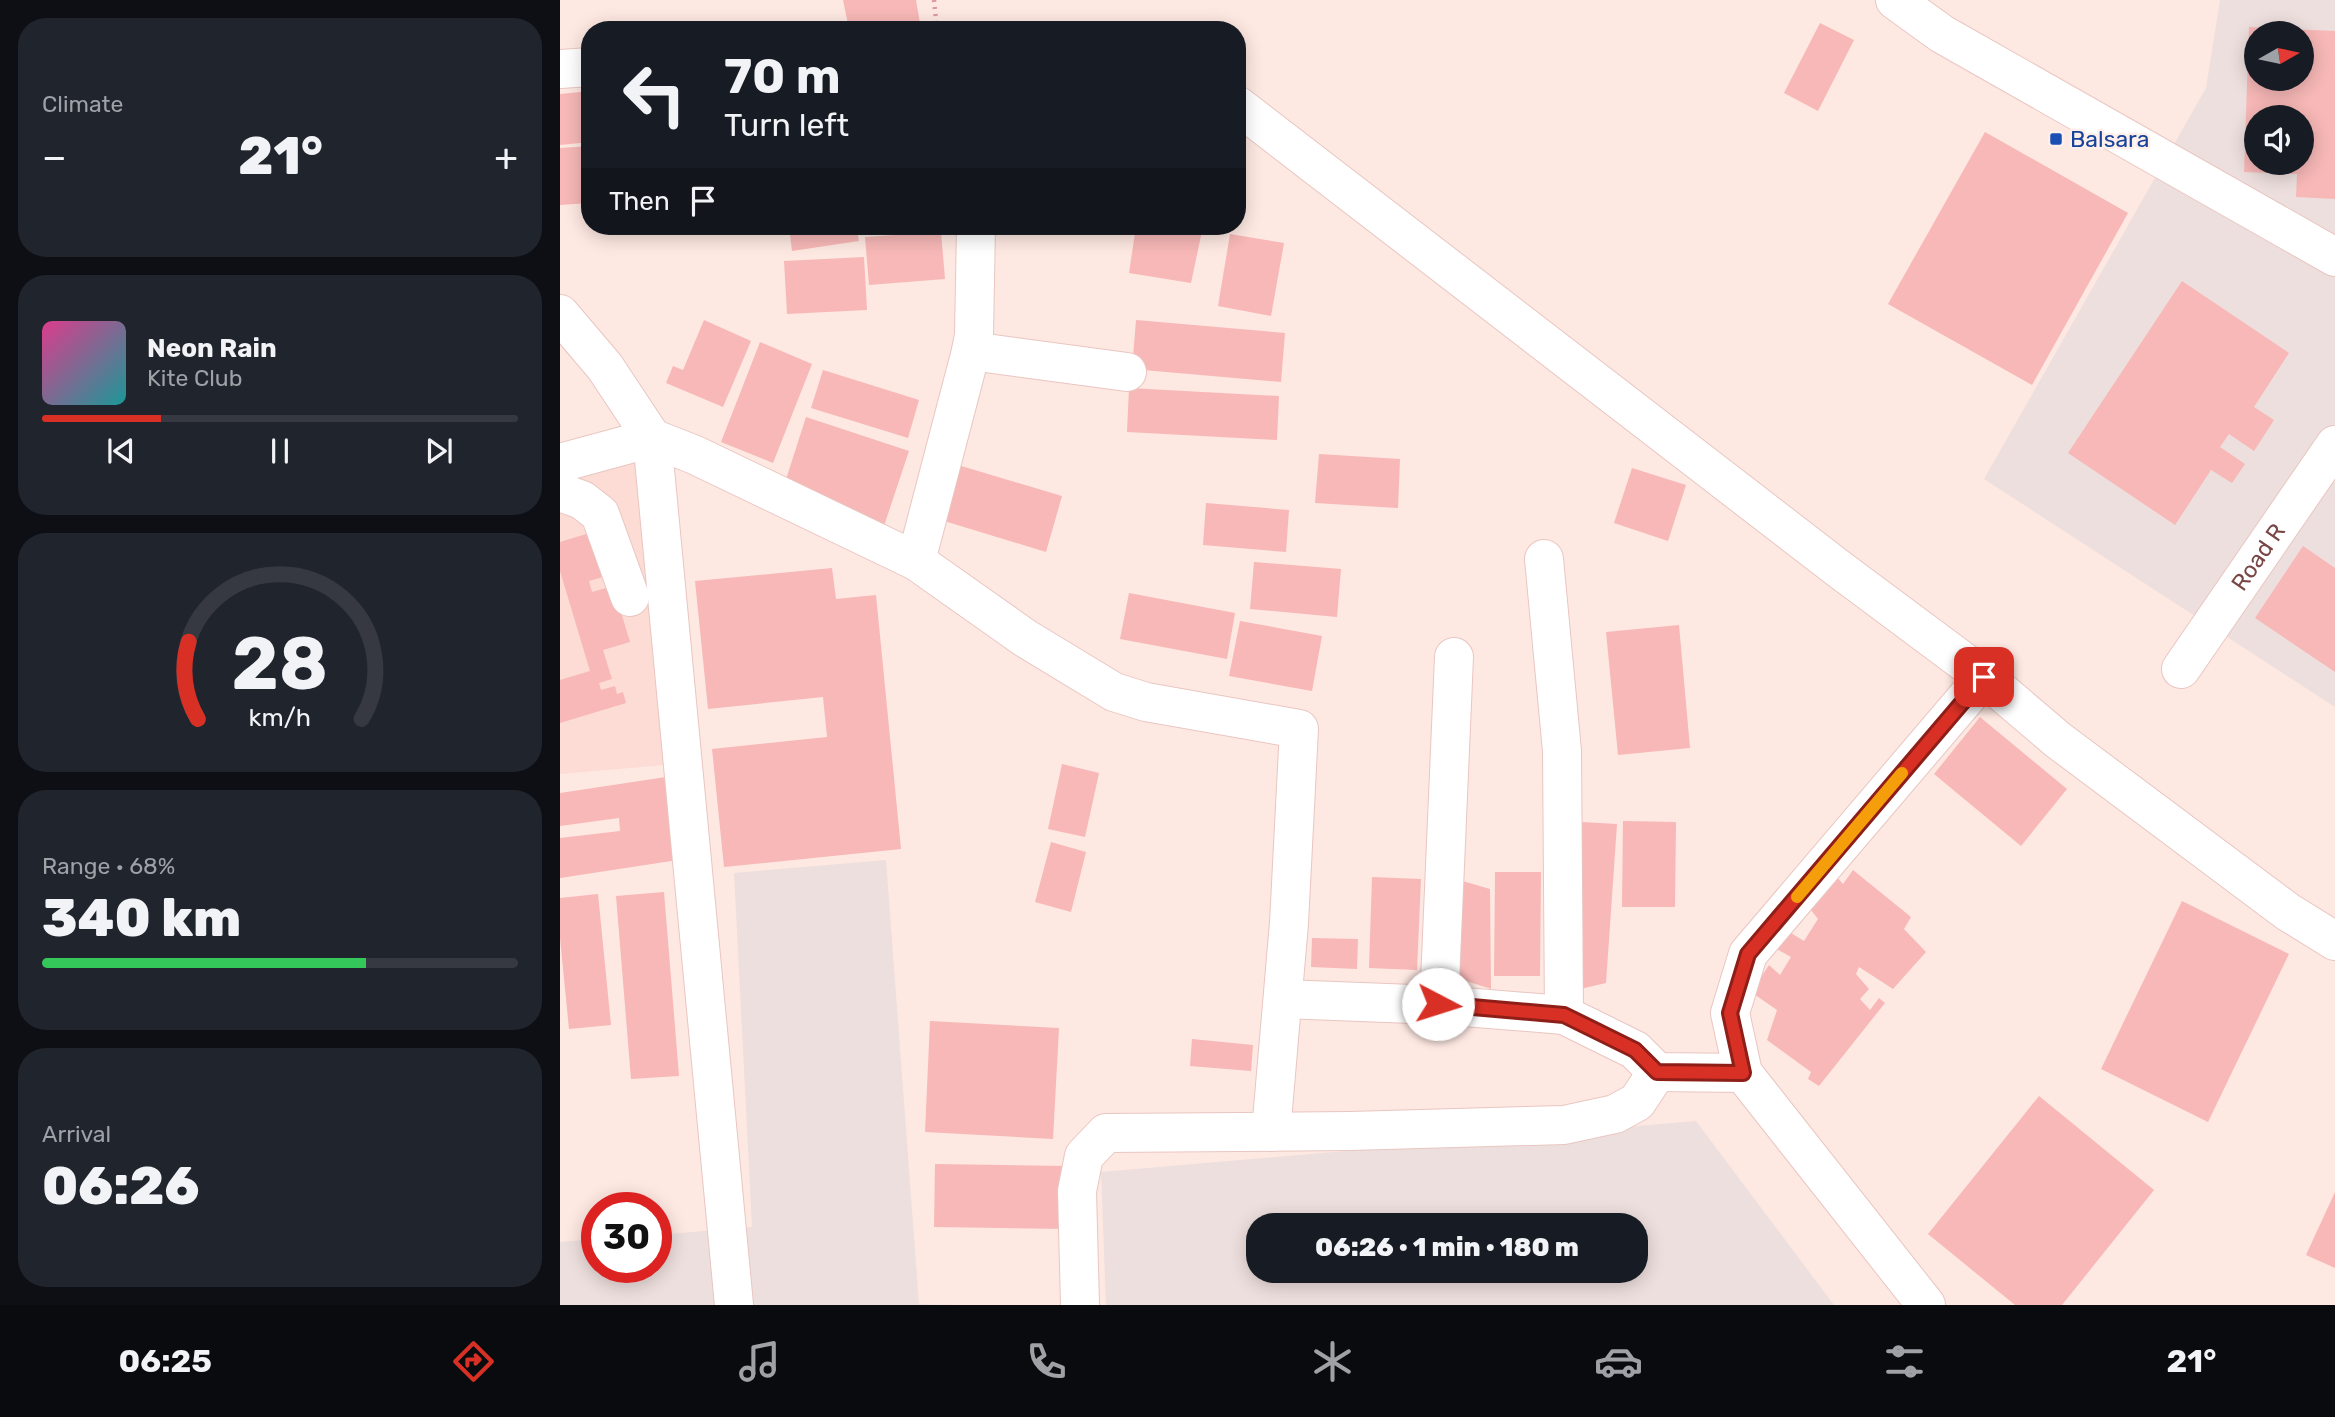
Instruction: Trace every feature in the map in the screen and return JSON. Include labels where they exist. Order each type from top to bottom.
[{"type":"street","points":[[1895,0],[1942,34],[2335,257]]},
{"type":"street","points":[[560,69],[581,68]]},
{"type":"street","points":[[1246,113],[1839,569],[1984,677],[2058,740],[2288,912],[2335,941]]},
{"type":"street","points":[[916,561],[974,335],[976,235]]},
{"type":"street","points":[[560,314],[605,367],[652,438],[734,1305]]},
{"type":"street","points":[[971,351],[1127,372]]},
{"type":"street","points":[[560,463],[652,438],[695,455],[916,561],[1025,638],[1114,692],[1146,702],[1299,729],[1283,999],[1271,1132]]},
{"type":"street","name":"Road R","points":[[2181,669],[2335,445]]},
{"type":"street","points":[[560,492],[582,500],[600,514],[630,597]]},
{"type":"street","points":[[1544,559],[1562,751],[1564,1015]]},
{"type":"street","points":[[1438,1004],[1454,657]]},
{"type":"street","points":[[1926,1305],[1743,1073],[1730,1013],[1748,954],[1984,677]]},
{"type":"street","points":[[1283,999],[1438,1004],[1564,1015],[1635,1050],[1657,1072],[1743,1073]]},
{"type":"street","points":[[1080,1305],[1077,1191],[1084,1156],[1106,1133],[1564,1125],[1615,1115],[1637,1102],[1657,1072]]},
{"type":"path","points":[[934,0],[936,21]]},
{"type":"shaded area","points":[[2220,0],[2335,0],[2335,707],[1984,479],[2206,88]]},
{"type":"shaded area","points":[[641,446],[665,765],[560,774],[560,471]]},
{"type":"shaded area","points":[[886,860],[919,1304],[965,1305],[560,1305],[560,1242],[581,1240],[581,1283],[672,1283],[672,1234],[752,1227],[734,873]]},
{"type":"shaded area","points":[[1696,1121],[1834,1305],[1106,1305],[1101,1172]]},
{"type":"building","points":[[843,0],[916,0],[920,21],[847,21]]},
{"type":"building","points":[[1820,23],[1854,40],[1818,111],[1784,93]]},
{"type":"building","points":[[2314,30],[2335,31],[2335,199],[2296,197],[2297,175],[2314,175],[2314,105],[2246,105],[2247,91],[2314,91]]},
{"type":"building","points":[[581,92],[581,143],[560,145],[560,94]]},
{"type":"building","points":[[1985,132],[2128,213],[2032,385],[1888,304]]},
{"type":"building","points":[[581,147],[581,204],[560,205],[560,148]]},
{"type":"building","points":[[790,235],[858,235],[859,241],[792,251]]},
{"type":"building","points":[[941,235],[945,279],[869,285],[865,237]]},
{"type":"building","points":[[1135,235],[1201,235],[1191,283],[1129,273]]},
{"type":"building","points":[[1230,235],[1284,243],[1271,316],[1218,306]]},
{"type":"building","points":[[864,257],[867,310],[787,314],[784,261]]},
{"type":"building","points":[[2182,281],[2289,353],[2254,407],[2274,420],[2254,451],[2229,434],[2220,447],[2245,464],[2232,483],[2211,470],[2175,525],[2068,453]]},
{"type":"building","points":[[704,320],[751,341],[723,407],[666,383],[673,366],[683,370]]},
{"type":"building","points":[[1136,320],[1285,333],[1281,382],[1132,369]]},
{"type":"building","points":[[760,342],[812,364],[773,463],[721,442]]},
{"type":"building","points":[[823,370],[919,400],[908,438],[811,408]]},
{"type":"building","points":[[1129,388],[1279,396],[1277,440],[1127,432]]},
{"type":"building","points":[[806,417],[909,451],[883,529],[781,495]]},
{"type":"building","points":[[1319,454],[1400,459],[1398,508],[1315,503]]},
{"type":"building","points":[[958,465],[1062,496],[1046,552],[941,520]]},
{"type":"building","points":[[1632,468],[1686,485],[1668,541],[1614,523]]},
{"type":"building","points":[[1206,503],[1289,510],[1286,552],[1203,545]]},
{"type":"building","points":[[596,531],[610,575],[589,581],[592,592],[613,586],[630,642],[603,650],[612,679],[599,683],[601,690],[615,686],[617,694],[623,692],[626,703],[560,723],[560,680],[590,671],[560,571],[560,542]]},
{"type":"building","points":[[2303,546],[2335,568],[2335,672],[2255,618]]},
{"type":"building","points":[[1254,562],[1341,569],[1337,617],[1250,609]]},
{"type":"building","points":[[832,568],[836,599],[876,595],[901,849],[724,867],[712,749],[827,737],[823,697],[708,709],[695,581]]},
{"type":"building","points":[[1129,593],[1235,613],[1227,659],[1120,639]]},
{"type":"building","points":[[1240,621],[1322,636],[1312,691],[1229,676]]},
{"type":"building","points":[[1679,625],[1690,748],[1618,755],[1606,632]]},
{"type":"building","points":[[1980,717],[2067,789],[2021,846],[1934,774]]},
{"type":"building","points":[[1062,764],[1099,773],[1085,837],[1048,829]]},
{"type":"building","points":[[666,777],[678,860],[560,878],[560,838],[620,831],[619,818],[560,826],[560,793]]},
{"type":"building","points":[[1563,821],[1617,824],[1606,983],[1580,989]]},
{"type":"building","points":[[1623,821],[1676,822],[1675,907],[1622,907]]},
{"type":"building","points":[[1051,842],[1086,852],[1071,912],[1035,902]]},
{"type":"building","points":[[1830,869],[1843,884],[1853,870],[1911,917],[1904,929],[1926,952],[1893,989],[1859,967],[1856,974],[1869,989],[1860,999],[1870,1010],[1879,998],[1885,1003],[1819,1086],[1808,1079],[1811,1072],[1767,1040],[1777,1010],[1751,992],[1769,965],[1780,975],[1791,957],[1775,948],[1786,930],[1804,941],[1818,919],[1807,905]]},
{"type":"building","points":[[1495,872],[1541,872],[1540,976],[1494,976]]},
{"type":"building","points":[[1372,877],[1421,879],[1417,970],[1369,968]]},
{"type":"building","points":[[1459,880],[1490,889],[1491,989],[1454,977]]},
{"type":"building","points":[[664,892],[679,1076],[631,1079],[616,896]]},
{"type":"building","points":[[598,894],[611,1025],[569,1029],[560,938],[560,898]]},
{"type":"building","points":[[2182,901],[2289,954],[2208,1122],[2101,1069]]},
{"type":"building","points":[[1312,938],[1358,939],[1357,969],[1311,967]]},
{"type":"building","points":[[930,1021],[1059,1028],[1053,1139],[925,1132]]},
{"type":"building","points":[[1192,1039],[1253,1045],[1251,1071],[1190,1066]]},
{"type":"building","points":[[2039,1096],[2154,1190],[2062,1305],[2015,1305],[1928,1234]]},
{"type":"building","points":[[935,1164],[1067,1166],[1065,1229],[934,1227]]},
{"type":"building","points":[[2335,1192],[2335,1268],[2306,1255]]},
{"type":"slow traffic","points":[[1797,897],[1902,773]]},
{"type":"place","name":"Balsara","points":[[2056,139]]},
{"type":"route","points":[[1438,1004],[1564,1015],[1635,1050],[1657,1072],[1743,1073],[1730,1013],[1748,954],[1984,677]]}]
